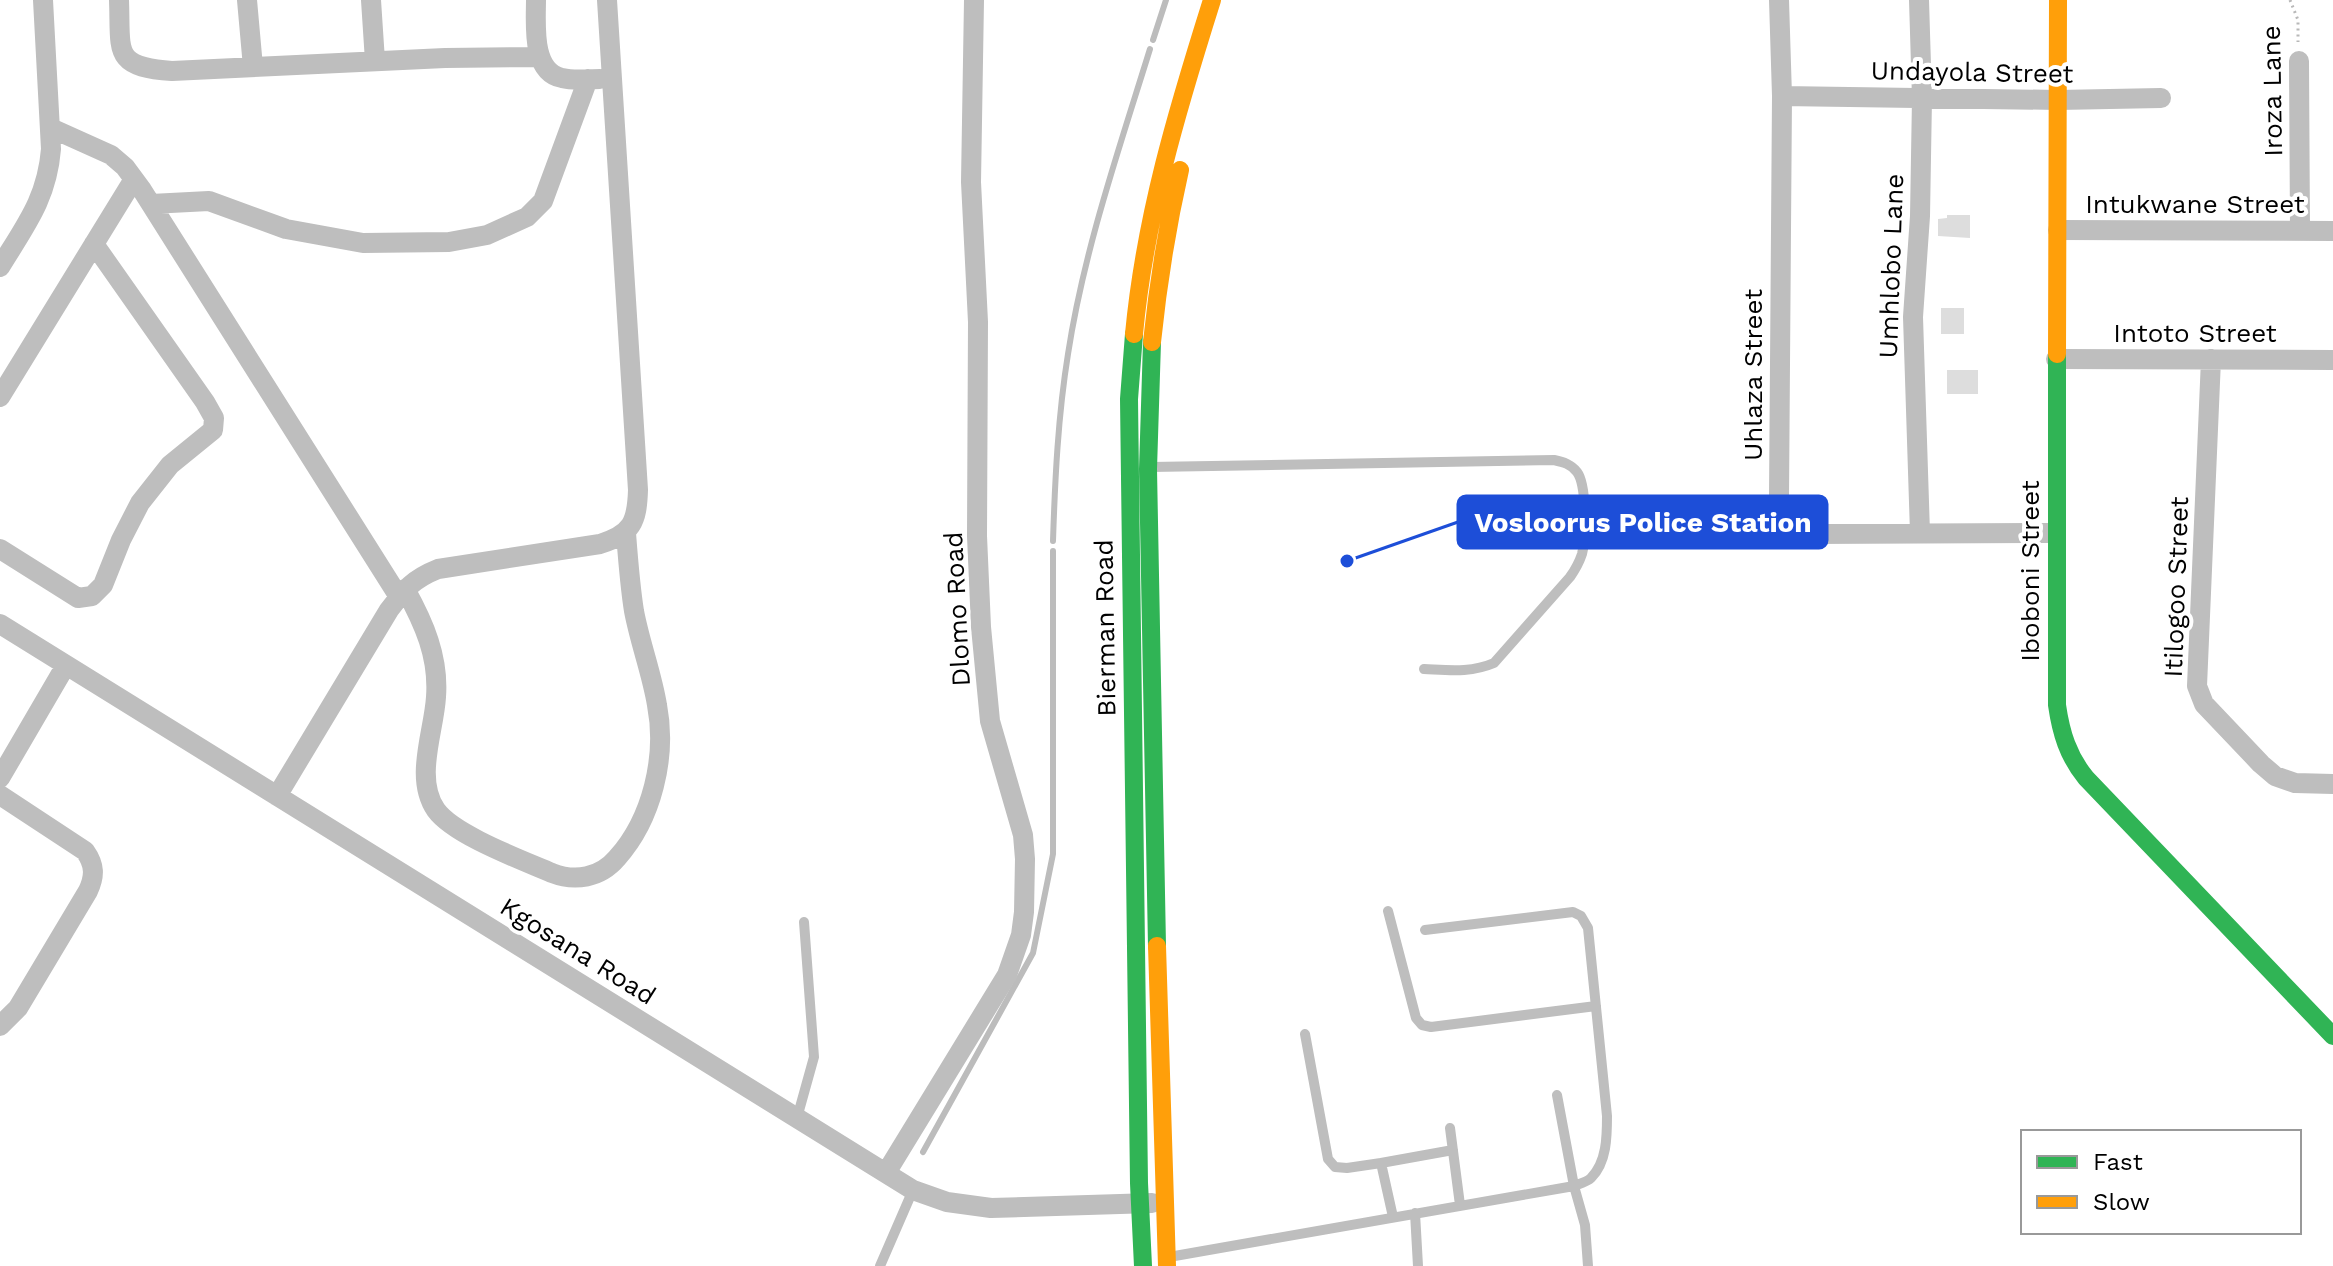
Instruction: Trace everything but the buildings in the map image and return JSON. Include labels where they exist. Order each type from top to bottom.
[{"type":"main road","name":"Bierman Road","points":[[1143,1266],[1129,399],[1134,323],[1153,202],[1182,94],[1212,0]]},
{"type":"main road","name":"Bierman Road","points":[[1167,1261],[1155,898],[1150,370],[1160,277],[1176,185],[1230,0]]},
{"type":"main road","name":"Iboboni Street","points":[[2058,0],[2057,705],[2063,739],[2077,768],[2096,789],[2330,1028]]},
{"type":"street","points":[[0,267],[44,192],[49,173],[51,128],[43,0]]},
{"type":"street","points":[[119,0],[124,56],[131,64],[149,70],[539,57]]},
{"type":"street","points":[[247,0],[253,67]]},
{"type":"street","points":[[371,0],[375,61]]},
{"type":"street","points":[[536,0],[536,41],[539,57],[548,70],[556,76],[612,79]]},
{"type":"street","points":[[277,796],[402,593],[420,576],[438,569],[600,544],[626,533],[633,524],[638,508],[638,490],[607,0]]},
{"type":"street","name":"Dlomo Road","points":[[886,1173],[1007,975],[1021,935],[1024,912],[1023,835],[990,721],[981,627],[977,536],[978,322],[971,182],[974,0]]},
{"type":"street","name":"Uhlaza Street","points":[[1779,0],[1782,96],[1780,512],[1791,527],[1810,534],[2056,533]]},
{"type":"street","name":"Umhlobo Lane","points":[[1919,0],[1922,98],[1920,216],[1913,317],[1920,533]]},
{"type":"street","name":"Iroza Lane","points":[[2299,61],[2300,230]]},
{"type":"street","points":[[151,204],[209,201],[286,229],[363,243],[449,242],[487,235],[527,217],[543,201],[588,79]]},
{"type":"street","name":"Undayola Street","points":[[1782,96],[2058,100],[2161,98]]},
{"type":"street","points":[[51,128],[111,155],[125,167],[402,593],[423,620],[435,668],[436,696],[426,779],[435,808],[461,831],[524,861],[571,878],[604,872],[611,866],[637,833],[657,771],[660,740],[658,707],[634,611],[626,533]]},
{"type":"street","points":[[0,397],[134,179]]},
{"type":"street","name":"Intukwane Street","points":[[2058,230],[2333,231]]},
{"type":"street","points":[[0,549],[78,598],[92,596],[103,585],[140,503],[170,465],[213,430],[214,418],[205,402],[94,244]]},
{"type":"street","name":"Intoto Street","points":[[2056,359],[2333,360]]},
{"type":"street","name":"Itilogoo Street","points":[[2211,359],[2197,686],[2204,704],[2275,776],[2295,783],[2333,784]]},
{"type":"street","name":"Kgosana Road","points":[[0,624],[913,1190],[947,1202],[991,1208],[1163,1203]]},
{"type":"street","points":[[0,778],[66,665]]},
{"type":"street","points":[[0,795],[85,851],[94,874],[88,891],[18,1008],[0,1026]]},
{"type":"lane","points":[[1149,467],[1554,460],[1568,464],[1579,474],[1584,537],[1583,551],[1570,577],[1494,663],[1469,671],[1424,669]]},
{"type":"lane","points":[[1388,911],[1416,1018],[1422,1025],[1431,1027],[1596,1006]]},
{"type":"lane","points":[[1167,1261],[1574,1186],[1590,1179],[1600,1165],[1607,1143],[1607,1116],[1588,928],[1581,916],[1573,912],[1425,930]]},
{"type":"lane","points":[[797,1118],[814,1057],[804,922]]},
{"type":"lane","points":[[1305,1034],[1328,1159],[1335,1167],[1347,1168],[1453,1150]]},
{"type":"lane","points":[[1557,1095],[1574,1186],[1585,1225],[1588,1266]]},
{"type":"lane","points":[[1450,1128],[1460,1205]]},
{"type":"lane","points":[[1381,1163],[1393,1217]]},
{"type":"lane","points":[[880,1266],[913,1190]]},
{"type":"lane","points":[[1415,1213],[1418,1266]]},
{"type":"path","name":"Iroza Lane","points":[[2290,0],[2298,20],[2299,61]]},
{"type":"waterway","points":[[1153,40],[1166,0]]},
{"type":"waterway","points":[[1053,541],[1059,424],[1075,315],[1103,200],[1150,49]]},
{"type":"waterway","points":[[923,1152],[1033,953],[1053,854],[1053,551]]},
{"type":"traffic: fast","points":[[1134,334],[1129,399],[1139,1183],[1143,1266]]},
{"type":"traffic: fast","points":[[1152,342],[1148,469],[1157,946]]},
{"type":"traffic: fast","points":[[2057,354],[2057,705],[2066,744],[2086,778],[2333,1036]]},
{"type":"traffic: slow","points":[[1134,334],[1154,206],[1212,0]]},
{"type":"traffic: slow","points":[[2057,354],[2058,0]]},
{"type":"traffic: slow","points":[[1152,342],[1163,256],[1180,170]]},
{"type":"traffic: slow","points":[[1157,946],[1167,1266]]},
{"type":"place","name":"Vosloorus Police Station","points":[[1347,561]]}]
